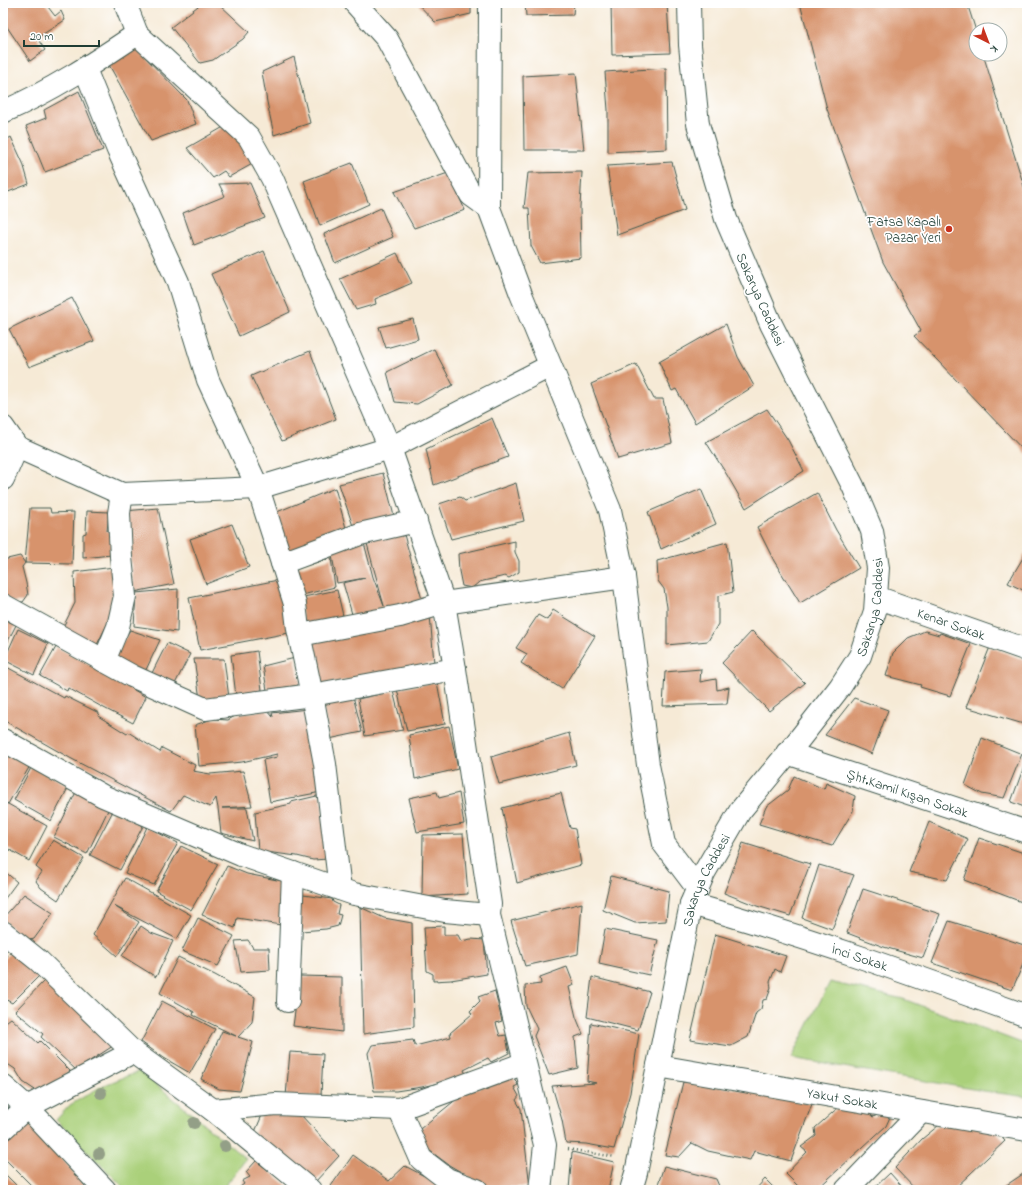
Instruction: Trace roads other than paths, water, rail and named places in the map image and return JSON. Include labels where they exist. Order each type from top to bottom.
[{"type":"street","points":[[125,3],[137,34],[249,137],[272,178],[390,448],[416,521],[444,603],[490,904],[489,916],[545,1145],[540,1190]]},
{"type":"street","points":[[355,3],[387,39],[471,195],[489,208]]},
{"type":"street","points":[[490,3],[489,208],[521,294],[610,510],[624,577],[648,765],[664,844],[695,897]]},
{"type":"street","name":"Sakarya Caddesi","points":[[631,1190],[639,1161],[695,897],[704,874],[740,811],[840,687],[860,656],[875,611],[878,568],[872,531],[853,486],[771,324],[726,219],[698,124],[690,45],[689,3]]},
{"type":"street","points":[[3,112],[32,99],[85,69],[137,34]]},
{"type":"street","points":[[85,69],[118,150],[178,282],[208,380],[258,488],[282,562],[295,604],[325,764],[340,889]]},
{"type":"street","points":[[3,427],[17,447],[122,494],[258,488],[390,448],[550,366]]},
{"type":"street","points":[[3,479],[17,447]]},
{"type":"street","points":[[104,661],[118,627],[125,596],[119,513],[122,494]]},
{"type":"street","points":[[282,562],[360,534],[416,521]]},
{"type":"street","points":[[300,635],[400,616],[444,603],[624,577]]},
{"type":"street","name":"Kenar Sokak","points":[[876,597],[1027,650]]},
{"type":"street","points":[[3,605],[132,676],[205,709],[312,695],[455,669]]},
{"type":"street","points":[[3,740],[103,796],[241,855],[340,889],[384,900],[445,911],[489,916]]},
{"type":"street","name":"Şht.Kamil Kışan Sokak","points":[[787,753],[1027,832]]},
{"type":"street","points":[[288,1001],[293,873]]},
{"type":"street","name":"İnci Sokak","points":[[695,897],[761,924],[908,973],[1027,1016]]},
{"type":"street","points":[[3,932],[39,961],[133,1052],[213,1110],[310,1190]]},
{"type":"street","points":[[3,1129],[27,1107],[133,1052]]},
{"type":"street","points":[[213,1110],[276,1104],[399,1109],[526,1063]]},
{"type":"street","name":"Yakut Sokak","points":[[658,1066],[1027,1130]]},
{"type":"street","points":[[3,1086],[27,1107],[105,1190]]},
{"type":"street","points":[[399,1109],[421,1159],[447,1179],[477,1190]]},
{"type":"street","points":[[846,1190],[921,1112]]},
{"type":"place","name":"Fatsa Kapalı Pazar Yeri","points":[[949,229]]}]
